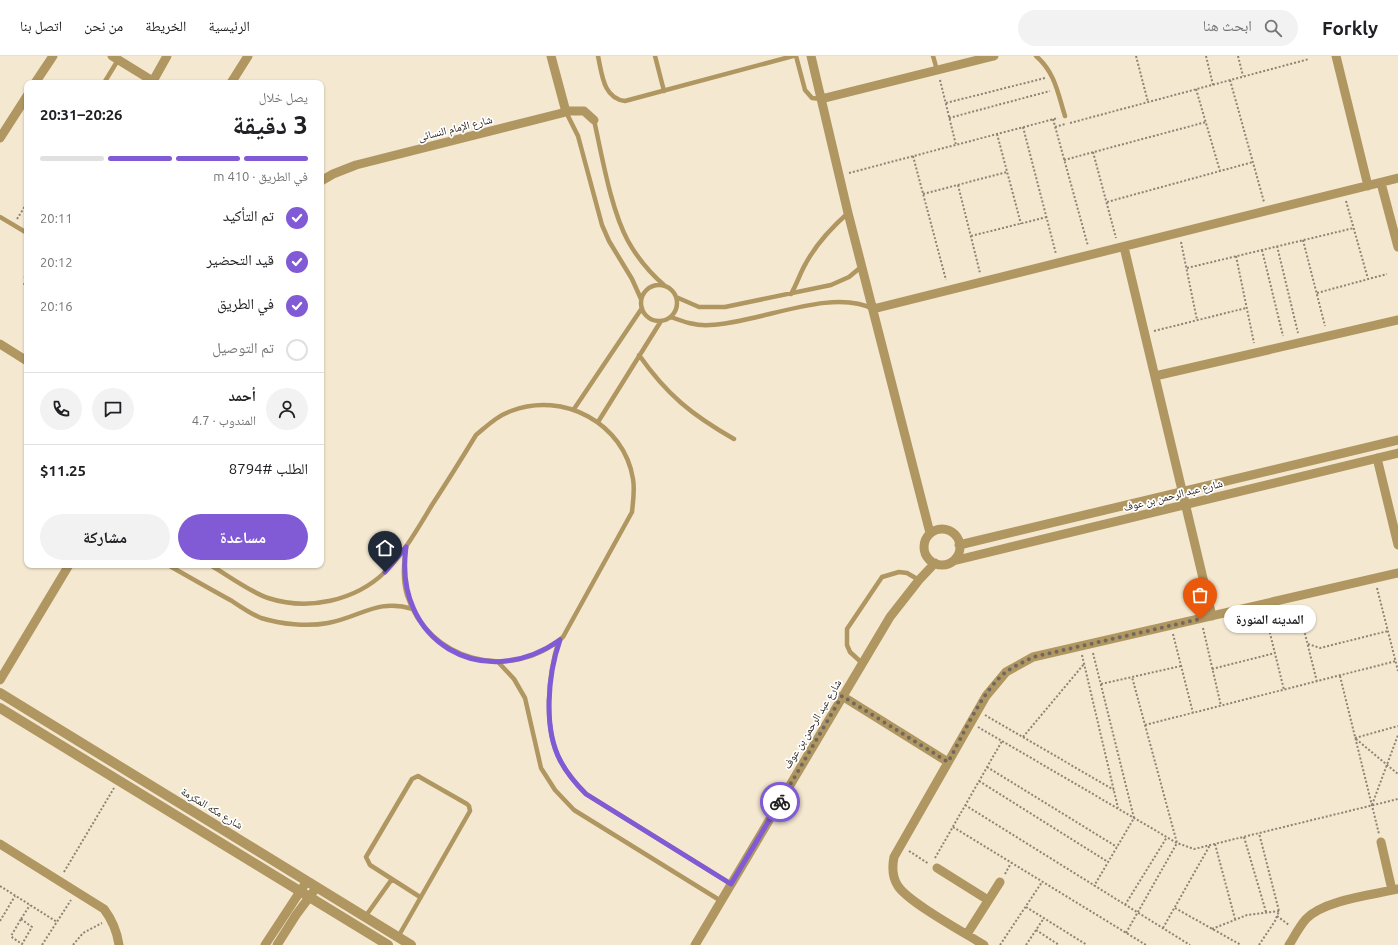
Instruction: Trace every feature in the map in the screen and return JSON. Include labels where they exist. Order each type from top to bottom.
[{"type":"street","points":[[37,80],[53,56]]},
{"type":"street","points":[[156,80],[167,56]]},
{"type":"street","points":[[233,80],[248,56]]},
{"type":"street","points":[[551,56],[566,112]]},
{"type":"street","points":[[811,56],[848,213],[930,533]]},
{"type":"street","points":[[822,99],[994,56]]},
{"type":"street","points":[[1336,56],[1368,186]]},
{"type":"street","points":[[115,58],[152,80]]},
{"type":"street","points":[[0,138],[24,101]]},
{"type":"street","name":"شارع الإمام النسائى","points":[[324,179],[356,165],[566,112],[577,110],[584,111],[594,120]]},
{"type":"street","points":[[873,309],[1398,178]]},
{"type":"street","points":[[1381,183],[1398,247]]},
{"type":"street","points":[[1122,247],[1155,376],[1212,616]]},
{"type":"street","points":[[1155,376],[1398,320]]},
{"type":"street","points":[[0,344],[24,359]]},
{"type":"street","name":"شارع عبد الرحمن بن عوف","points":[[959,545],[1398,440]]},
{"type":"street","name":"شارع عبد الرحمن بن عوف","points":[[953,560],[1398,453]]},
{"type":"street","points":[[1377,458],[1398,545]]},
{"type":"street","points":[[938,529],[946,529],[957,537],[959,545],[958,554],[953,560],[944,564],[935,563],[928,559],[924,552],[925,540],[930,533],[938,529]]},
{"type":"street","name":"شارع عبد الرحمن بن عوف","points":[[695,945],[890,617],[919,580],[935,563]]},
{"type":"street","points":[[0,680],[67,568]]},
{"type":"street","points":[[984,945],[903,893],[897,886],[893,876],[892,866],[894,857],[970,722],[995,683],[1006,672],[1033,657],[1398,573]]},
{"type":"street","name":"شارع مكه المكرمة","points":[[0,693],[307,880],[316,888],[412,945]]},
{"type":"street","points":[[842,696],[948,762]]},
{"type":"street","points":[[0,708],[388,945]]},
{"type":"street","points":[[1289,945],[1306,920],[1316,910],[1329,904],[1395,889],[1381,842]]},
{"type":"street","points":[[0,844],[77,890],[104,909],[112,920],[118,933],[119,945]]},
{"type":"street","points":[[934,867],[988,900]]},
{"type":"street","points":[[265,945],[307,880]]},
{"type":"street","points":[[967,934],[1000,882]]},
{"type":"street","points":[[277,945],[316,888]]},
{"type":"lane","points":[[598,56],[606,88],[613,97],[625,101],[795,56],[805,90],[812,98],[822,99]]},
{"type":"lane","points":[[655,56],[664,91]]},
{"type":"lane","points":[[934,56],[937,70]]},
{"type":"lane","points":[[1036,56],[1046,64],[1053,76],[1065,116]]},
{"type":"lane","points":[[105,80],[115,58]]},
{"type":"lane","points":[[566,112],[578,136],[602,225],[609,241],[632,279],[641,299],[642,308],[649,318],[661,322]]},
{"type":"lane","points":[[594,120],[619,223],[638,258],[650,273],[665,286],[670,288],[676,297],[699,307],[712,308],[790,294],[840,282],[857,272],[862,266]]},
{"type":"lane","points":[[790,294],[798,284],[806,263],[827,231],[848,213]]},
{"type":"lane","points":[[0,217],[24,231]]},
{"type":"lane","points":[[641,299],[645,291],[652,286],[665,286]]},
{"type":"lane","points":[[598,422],[661,322],[671,317],[676,310],[676,297]]},
{"type":"lane","points":[[671,317],[683,322],[709,326],[831,302],[854,302],[873,309]]},
{"type":"lane","points":[[574,409],[642,308]]},
{"type":"lane","points":[[639,355],[662,385],[684,406],[703,422],[734,439]]},
{"type":"lane","points":[[215,568],[267,598],[286,602],[322,602],[350,594],[371,583],[385,572],[406,547],[476,435],[492,421],[511,411],[531,405],[553,405],[574,409],[598,422],[614,438],[628,462],[633,478],[634,495],[632,512],[560,640],[554,656],[550,686],[550,716],[555,745],[560,759],[571,778],[586,794],[731,884]]},
{"type":"lane","points":[[406,547],[404,578],[413,609],[422,624],[434,638],[448,648],[476,660],[499,662],[532,656],[560,640]]},
{"type":"lane","points":[[173,568],[260,617],[284,623],[305,625],[326,623],[346,619],[382,605],[398,604],[413,609]]},
{"type":"lane","points":[[862,663],[850,652],[847,645],[846,629],[882,577],[899,572],[907,573],[919,580]]},
{"type":"lane","points":[[499,662],[514,679],[525,698],[541,768],[555,790],[574,810],[721,901]]},
{"type":"lane","points":[[398,937],[470,809],[467,804],[420,776],[412,779],[366,854],[370,865],[420,896]]},
{"type":"lane","points":[[366,917],[392,879]]},
{"type":"path","points":[[1136,56],[1148,102]]},
{"type":"path","points":[[1206,56],[1213,85]]},
{"type":"path","points":[[1238,56],[1244,77]]},
{"type":"path","points":[[1055,127],[1309,59]]},
{"type":"path","points":[[937,70],[956,145]]},
{"type":"path","points":[[946,103],[1053,76]]},
{"type":"path","points":[[1230,80],[1266,211]]},
{"type":"path","points":[[949,118],[1057,89]]},
{"type":"path","points":[[1196,89],[1220,171]]},
{"type":"path","points":[[840,175],[1065,116]]},
{"type":"path","points":[[1053,120],[1091,255]]},
{"type":"path","points":[[1064,160],[1206,122]]},
{"type":"path","points":[[1024,127],[1058,263]]},
{"type":"path","points":[[997,134],[1021,224]]},
{"type":"path","points":[[1093,152],[1107,202],[1122,247]]},
{"type":"path","points":[[913,156],[949,290]]},
{"type":"path","points":[[1107,202],[1253,162]]},
{"type":"path","points":[[923,194],[1007,172]]},
{"type":"path","points":[[958,184],[983,282]]},
{"type":"path","points":[[1344,192],[1368,279]]},
{"type":"path","points":[[14,225],[24,208]]},
{"type":"path","points":[[971,236],[1047,217]]},
{"type":"path","points":[[1187,268],[1354,228]]},
{"type":"path","points":[[1179,233],[1198,320]]},
{"type":"path","points":[[1303,240],[1328,336]]},
{"type":"path","points":[[1277,246],[1300,342]]},
{"type":"path","points":[[1262,250],[1286,346]]},
{"type":"path","points":[[1236,256],[1256,353]]},
{"type":"path","points":[[1317,292],[1387,274]]},
{"type":"path","points":[[1144,334],[1246,308]]},
{"type":"path","points":[[1374,579],[1398,671]]},
{"type":"path","points":[[1295,597],[1317,682]]},
{"type":"path","points":[[1263,604],[1284,690]]},
{"type":"path","points":[[1200,619],[1221,706]]},
{"type":"path","points":[[1171,625],[1193,713]]},
{"type":"path","points":[[1308,644],[1320,648],[1388,631]]},
{"type":"path","points":[[1091,644],[1134,818],[1094,886]]},
{"type":"path","points":[[1080,646],[1118,808]]},
{"type":"path","points":[[1212,669],[1275,653]]},
{"type":"path","points":[[1145,725],[1396,661]]},
{"type":"path","points":[[1022,737],[1084,664]]},
{"type":"path","points":[[1100,684],[1181,666]]},
{"type":"path","points":[[1340,676],[1381,842]]},
{"type":"path","points":[[1126,933],[1177,843],[1132,677]]},
{"type":"path","points":[[977,711],[1114,790]]},
{"type":"path","points":[[970,722],[1177,843],[1194,849],[1398,799]]},
{"type":"path","points":[[1355,738],[1398,726]]},
{"type":"path","points":[[1372,805],[1398,735]]},
{"type":"path","points":[[1355,738],[1398,774]]},
{"type":"path","points":[[900,846],[934,867],[953,827],[1002,741]]},
{"type":"path","points":[[987,767],[1117,847]]},
{"type":"path","points":[[59,880],[119,781]]},
{"type":"path","points":[[979,781],[1108,862]]},
{"type":"path","points":[[965,805],[1190,945]]},
{"type":"path","points":[[953,827],[1146,945]]},
{"type":"path","points":[[1259,833],[1279,911],[1259,945]]},
{"type":"path","points":[[1125,905],[1167,837]]},
{"type":"path","points":[[1244,837],[1266,912]]},
{"type":"path","points":[[1215,844],[1235,919]]},
{"type":"path","points":[[1163,928],[1210,845]]},
{"type":"path","points":[[1000,882],[1011,863]]},
{"type":"path","points":[[1000,945],[1042,882]]},
{"type":"path","points":[[0,886],[57,922]]},
{"type":"path","points":[[42,945],[77,890]]},
{"type":"path","points":[[0,921],[1,915],[15,896]]},
{"type":"path","points":[[21,919],[32,927],[22,944],[11,936],[21,919],[30,905]]},
{"type":"path","points":[[1025,907],[1088,945]]},
{"type":"path","points":[[1175,908],[1241,945]]},
{"type":"path","points":[[1212,929],[1235,919],[1266,912],[1279,911]]},
{"type":"path","points":[[1277,916],[1298,931]]},
{"type":"path","points":[[1026,945],[1044,918]]},
{"type":"path","points":[[73,945],[83,933],[92,927],[112,920]]},
{"type":"path","points":[[1036,930],[1059,945]]},
{"type":"way so far","points":[[780,802],[842,696],[948,762],[995,683],[1006,672],[1019,664],[1033,657],[1200,619]]},
{"type":"place","name":"المدينه المنورة","points":[[1200,619]]},
{"type":"route","points":[[385,572],[406,547],[404,578],[407,594],[413,609],[422,624],[434,638],[448,648],[464,656],[482,661],[516,661],[532,656],[560,640],[554,656],[550,686],[550,716],[552,738],[560,759],[571,778],[586,794],[731,884],[780,802]]}]
